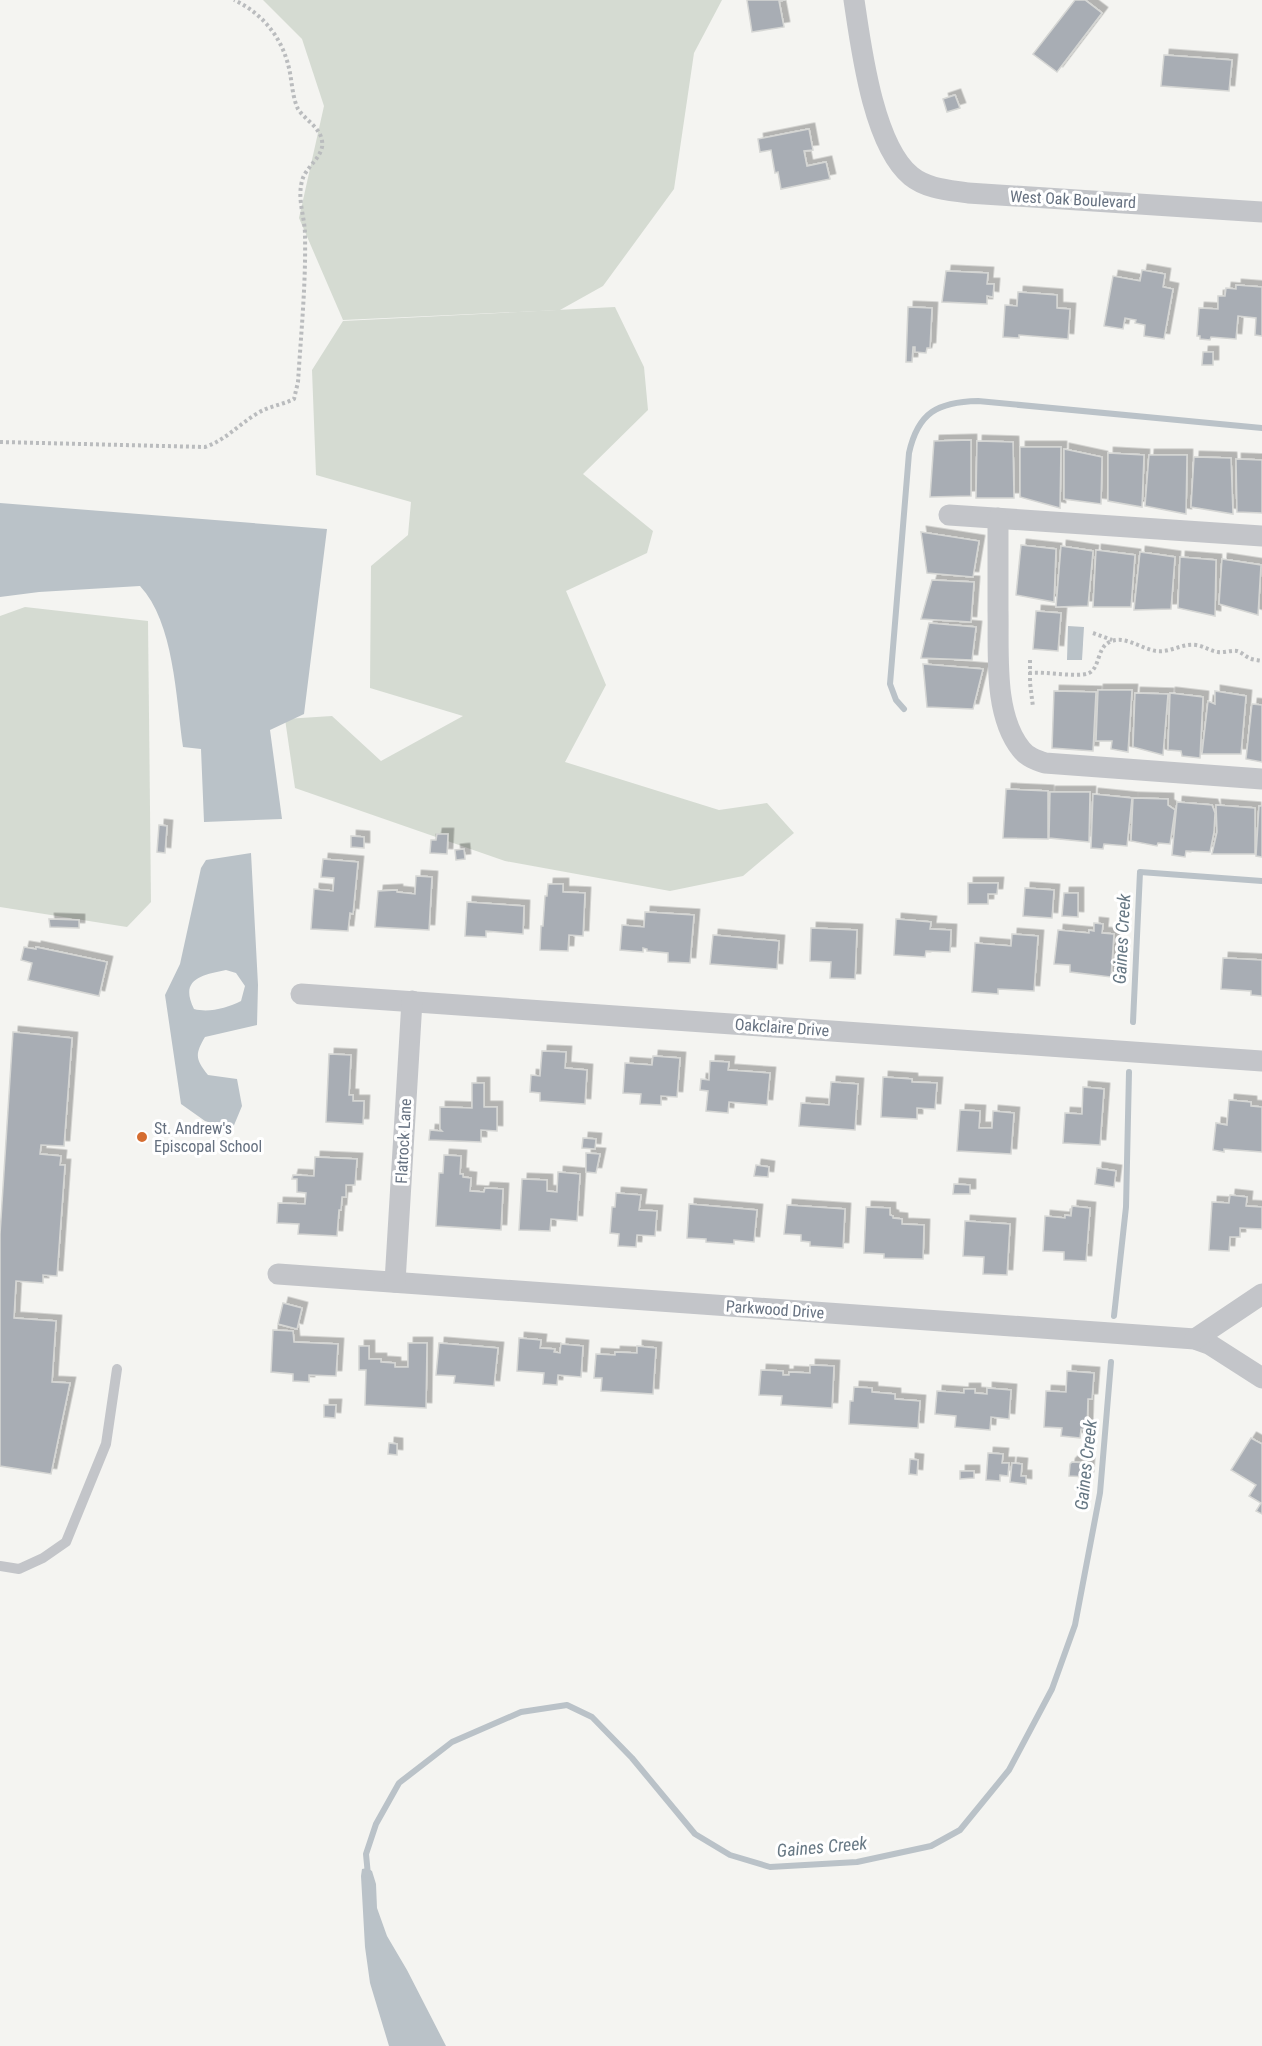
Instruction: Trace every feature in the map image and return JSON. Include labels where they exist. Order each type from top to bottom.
[{"type":"street","name":"West Oak Boulevard","points":[[854,0],[864,70],[879,122],[896,157],[911,176],[931,187],[968,193],[1262,212]]},
{"type":"street","points":[[949,515],[1262,536]]},
{"type":"street","points":[[998,518],[1001,695],[1006,719],[1022,751],[1032,759],[1045,763],[1262,778]]},
{"type":"street","name":"Oakclaire Drive","points":[[301,994],[1262,1061]]},
{"type":"street","name":"Flatrock Lane","points":[[395,1282],[412,1001]]},
{"type":"street","name":"Parkwood Drive","points":[[278,1274],[1195,1339],[1209,1344],[1262,1378]]},
{"type":"street","points":[[1195,1339],[1262,1294]]},
{"type":"lane","points":[[0,1566],[20,1569],[66,1542],[106,1444],[117,1369]]},
{"type":"path","points":[[0,442],[128,447],[205,447],[228,436],[261,411],[294,399],[298,382],[305,234],[300,201],[302,180],[307,169],[320,153],[322,141],[318,131],[296,106],[289,66],[276,34],[257,13],[234,0]]},
{"type":"path","points":[[1093,633],[1158,652],[1188,645],[1199,645],[1218,652],[1237,651],[1250,659],[1262,661]]},
{"type":"path","points":[[1029,673],[1051,672],[1080,676],[1090,673],[1094,669],[1099,652],[1113,640]]},
{"type":"path","points":[[1029,660],[1034,707]]},
{"type":"shaded area","points":[[263,0],[722,0],[694,53],[674,189],[603,286],[560,310],[343,320],[299,218],[324,106],[302,39]]},
{"type":"shaded area","points":[[615,307],[644,367],[648,410],[583,474],[653,531],[647,553],[566,591],[606,685],[565,762],[719,810],[767,803],[794,833],[743,876],[670,891],[505,861],[295,788],[285,719],[332,716],[381,761],[463,716],[370,688],[371,566],[408,535],[411,502],[316,475],[312,370],[343,321]]},
{"type":"shaded area","points":[[0,503],[327,529],[304,714],[270,730],[282,819],[204,822],[201,749],[183,747],[167,640],[151,601],[140,586],[39,592],[0,597]]},
{"type":"shaded area","points":[[25,607],[148,621],[151,902],[127,927],[0,907],[0,616]]},
{"type":"shaded area","points":[[1068,626],[1084,627],[1082,660],[1067,660]]},
{"type":"shaded area","points":[[251,853],[258,985],[257,1025],[205,1037],[198,1052],[201,1065],[208,1075],[237,1079],[242,1106],[232,1130],[205,1121],[181,1104],[165,995],[180,964],[201,868],[206,860]],"holes":[[[226,970],[236,973],[245,986],[241,1001],[218,1009],[194,1009],[189,991],[195,980]]]},
{"type":"shaded area","points":[[367,1868],[372,1871],[376,1884],[377,1908],[387,1936],[446,2046],[389,2046],[370,1983],[365,1947],[361,1876],[362,1869]]},
{"type":"building","points":[[747,0],[785,0],[779,1],[784,27],[752,32]]},
{"type":"building","points":[[1075,0],[1085,0],[1102,13],[1057,72],[1033,54]]},
{"type":"building","points":[[1164,55],[1232,60],[1229,91],[1161,86]]},
{"type":"building","points":[[955,95],[960,108],[947,112],[943,99]]},
{"type":"building","points":[[809,129],[813,150],[804,151],[807,166],[826,162],[830,179],[781,189],[778,172],[775,173],[771,150],[760,152],[758,139]]},
{"type":"building","points":[[1142,270],[1165,274],[1163,287],[1173,289],[1164,339],[1144,336],[1145,325],[1135,323],[1136,320],[1125,318],[1123,329],[1104,326],[1113,276],[1140,281]]},
{"type":"building","points":[[946,271],[988,273],[987,284],[994,284],[993,297],[987,296],[987,304],[942,302]]},
{"type":"building","points":[[1236,285],[1262,287],[1262,336],[1255,335],[1256,318],[1238,316],[1236,339],[1211,337],[1210,340],[1200,339],[1200,336],[1197,336],[1199,308],[1218,309],[1218,296],[1225,296],[1226,288],[1236,289]]},
{"type":"building","points":[[1018,292],[1057,295],[1057,308],[1070,309],[1068,339],[1019,335],[1019,338],[1003,337],[1005,305],[1017,306]]},
{"type":"building","points":[[908,307],[932,308],[930,348],[927,348],[926,353],[915,352],[915,347],[913,347],[912,362],[906,362]]},
{"type":"building","points":[[1203,352],[1213,352],[1213,365],[1202,365]]},
{"type":"building","points":[[971,440],[971,496],[930,497],[934,441]]},
{"type":"building","points":[[977,441],[1013,442],[1014,498],[976,498]]},
{"type":"building","points":[[1020,447],[1061,447],[1060,508],[1020,497]]},
{"type":"building","points":[[1064,449],[1102,457],[1101,504],[1064,499]]},
{"type":"building","points":[[1108,453],[1144,455],[1142,507],[1108,501]]},
{"type":"building","points":[[1149,455],[1187,455],[1186,514],[1145,506]]},
{"type":"building","points":[[1194,457],[1231,458],[1233,514],[1191,507]]},
{"type":"building","points":[[1236,459],[1262,460],[1262,513],[1237,512]]},
{"type":"building","points":[[921,532],[979,541],[973,577],[927,573]]},
{"type":"building","points":[[1021,545],[1056,549],[1054,602],[1016,595]]},
{"type":"building","points":[[1061,546],[1093,551],[1088,606],[1056,607]]},
{"type":"building","points":[[1096,550],[1135,555],[1131,607],[1093,607]]},
{"type":"building","points":[[1140,552],[1175,557],[1171,609],[1134,610]]},
{"type":"building","points":[[1180,557],[1216,560],[1215,616],[1178,608]]},
{"type":"building","points":[[1222,559],[1261,565],[1258,615],[1219,604]]},
{"type":"building","points":[[932,580],[974,582],[971,622],[921,619]]},
{"type":"building","points":[[1036,611],[1061,613],[1058,651],[1033,649]]},
{"type":"building","points":[[929,623],[976,627],[972,660],[921,658]]},
{"type":"building","points":[[923,664],[983,669],[973,709],[927,707]]},
{"type":"building","points":[[1098,690],[1132,690],[1128,752],[1111,749],[1112,741],[1096,741]]},
{"type":"building","points":[[1054,691],[1096,692],[1093,751],[1052,748]]},
{"type":"building","points":[[1215,691],[1246,696],[1241,754],[1202,754],[1208,701],[1215,704]]},
{"type":"building","points":[[1135,693],[1168,694],[1163,755],[1133,747]]},
{"type":"building","points":[[1170,693],[1203,697],[1200,758],[1182,756],[1181,751],[1168,750]]},
{"type":"building","points":[[1252,704],[1262,705],[1262,762],[1246,759]]},
{"type":"building","points":[[1006,789],[1048,791],[1048,839],[1003,838]]},
{"type":"building","points":[[1050,792],[1090,792],[1089,842],[1049,838]]},
{"type":"building","points":[[1093,794],[1132,798],[1127,846],[1104,844],[1103,849],[1091,848]]},
{"type":"building","points":[[1133,798],[1168,799],[1168,805],[1175,810],[1170,844],[1158,843],[1157,846],[1131,841]]},
{"type":"building","points":[[1177,802],[1212,805],[1215,813],[1210,852],[1186,851],[1185,857],[1172,855]]},
{"type":"building","points":[[1216,805],[1255,808],[1255,854],[1212,854],[1217,832]]},
{"type":"building","points":[[1259,806],[1262,806],[1262,857],[1256,856]]},
{"type":"building","points":[[159,825],[167,826],[165,853],[157,852]]},
{"type":"building","points":[[437,834],[448,834],[447,854],[430,853],[431,840],[436,840]]},
{"type":"building","points":[[351,836],[364,837],[364,848],[351,847]]},
{"type":"building","points":[[464,849],[465,859],[456,860],[455,850]]},
{"type":"building","points":[[323,859],[358,862],[353,914],[350,913],[348,931],[311,929],[314,889],[333,891],[334,878],[321,877]]},
{"type":"building","points":[[416,876],[432,877],[429,930],[375,927],[378,891],[397,890],[397,892],[415,894]]},
{"type":"building","points":[[968,883],[998,883],[997,894],[988,894],[988,904],[968,904]]},
{"type":"building","points":[[548,884],[563,884],[563,892],[585,893],[583,936],[569,935],[568,951],[540,950],[541,926],[543,926]]},
{"type":"building","points":[[1025,888],[1054,890],[1052,918],[1023,916]]},
{"type":"building","points":[[1064,893],[1078,893],[1078,917],[1062,916]]},
{"type":"building","points":[[467,902],[524,906],[523,934],[486,931],[486,937],[465,936]]},
{"type":"building","points":[[645,912],[694,915],[690,963],[668,962],[668,953],[647,951],[643,948],[643,952],[620,950],[622,925],[644,927]]},
{"type":"building","points":[[49,919],[79,920],[79,928],[50,927]]},
{"type":"building","points":[[896,919],[931,922],[930,929],[951,930],[950,952],[926,951],[925,957],[894,955]]},
{"type":"building","points":[[1094,923],[1103,924],[1102,933],[1114,934],[1111,977],[1070,972],[1070,965],[1054,964],[1058,930],[1089,933],[1089,930],[1094,931]]},
{"type":"building","points":[[811,928],[857,930],[855,979],[830,978],[831,962],[810,961]]},
{"type":"building","points":[[1012,934],[1038,936],[1034,991],[998,989],[998,994],[972,992],[975,943],[1011,946]]},
{"type":"building","points":[[713,935],[779,941],[777,969],[710,964]]},
{"type":"building","points":[[24,947],[36,949],[36,947],[107,962],[99,996],[28,980],[32,963],[21,960]]},
{"type":"building","points":[[1223,958],[1262,960],[1262,996],[1251,995],[1251,991],[1221,989]]},
{"type":"building","points":[[13,1032],[72,1038],[64,1146],[41,1145],[40,1154],[61,1156],[60,1165],[65,1165],[57,1276],[43,1275],[43,1283],[16,1281],[14,1318],[56,1321],[52,1382],[70,1383],[51,1474],[0,1466],[0,1234]]},
{"type":"building","points":[[542,1051],[566,1052],[565,1068],[587,1070],[585,1104],[540,1101],[540,1093],[530,1092],[531,1075],[540,1076]]},
{"type":"building","points":[[329,1054],[351,1055],[349,1095],[353,1095],[353,1101],[364,1101],[363,1124],[326,1122]]},
{"type":"building","points":[[653,1056],[680,1058],[677,1097],[661,1096],[661,1105],[640,1104],[641,1094],[623,1093],[625,1063],[652,1065]]},
{"type":"building","points":[[710,1061],[729,1062],[728,1070],[770,1073],[767,1105],[729,1102],[728,1113],[706,1111],[708,1091],[700,1090],[701,1079],[709,1080]]},
{"type":"building","points":[[883,1077],[937,1083],[935,1109],[917,1108],[917,1119],[881,1117]]},
{"type":"building","points":[[831,1082],[858,1084],[855,1130],[799,1126],[801,1103],[829,1105]]},
{"type":"building","points":[[472,1083],[484,1083],[484,1107],[497,1107],[497,1131],[481,1130],[481,1142],[429,1140],[430,1130],[442,1131],[440,1129],[440,1107],[472,1108]]},
{"type":"building","points":[[1083,1087],[1104,1089],[1100,1145],[1063,1143],[1065,1113],[1082,1114]]},
{"type":"building","points":[[1229,1100],[1251,1102],[1251,1106],[1262,1107],[1262,1152],[1213,1150],[1216,1123],[1227,1125]]},
{"type":"building","points":[[960,1110],[980,1111],[979,1128],[992,1128],[993,1111],[1014,1113],[1011,1154],[957,1151]]},
{"type":"building","points":[[583,1138],[596,1139],[595,1149],[582,1148]]},
{"type":"building","points":[[586,1153],[600,1154],[596,1173],[586,1172]]},
{"type":"building","points":[[444,1155],[461,1156],[460,1174],[471,1178],[470,1191],[484,1192],[485,1188],[503,1189],[501,1230],[436,1226],[439,1173],[443,1173]]},
{"type":"building","points":[[315,1157],[357,1159],[355,1185],[346,1185],[346,1197],[342,1197],[337,1236],[298,1234],[299,1224],[277,1223],[278,1203],[305,1204],[306,1193],[297,1192],[297,1179],[292,1179],[293,1175],[314,1176]]},
{"type":"building","points":[[756,1165],[769,1167],[768,1177],[754,1176]]},
{"type":"building","points":[[1097,1168],[1116,1171],[1114,1187],[1095,1184]]},
{"type":"building","points":[[558,1172],[580,1174],[577,1221],[551,1219],[550,1231],[519,1230],[522,1179],[547,1180],[547,1191],[557,1192]]},
{"type":"building","points":[[954,1184],[970,1185],[970,1194],[953,1194]]},
{"type":"building","points":[[616,1193],[641,1195],[639,1210],[657,1211],[655,1236],[637,1235],[636,1247],[618,1246],[619,1234],[610,1233],[612,1207],[615,1207]]},
{"type":"building","points":[[1230,1195],[1247,1197],[1246,1206],[1262,1207],[1262,1229],[1240,1228],[1240,1237],[1230,1237],[1229,1251],[1209,1250],[1212,1202],[1229,1203]]},
{"type":"building","points":[[689,1204],[757,1210],[754,1242],[734,1240],[734,1244],[687,1238]]},
{"type":"building","points":[[787,1205],[845,1209],[843,1248],[810,1246],[810,1242],[801,1241],[801,1235],[784,1234]]},
{"type":"building","points":[[1072,1206],[1090,1208],[1086,1261],[1064,1260],[1064,1252],[1043,1251],[1045,1216],[1065,1218],[1065,1215],[1071,1216]]},
{"type":"building","points":[[866,1207],[890,1208],[890,1215],[893,1218],[902,1219],[902,1224],[924,1225],[923,1259],[884,1258],[884,1254],[864,1253]]},
{"type":"building","points":[[965,1221],[1010,1224],[1007,1275],[983,1274],[984,1257],[963,1256]]},
{"type":"building","points":[[283,1303],[302,1308],[297,1329],[278,1324]]},
{"type":"building","points":[[273,1330],[293,1331],[294,1342],[338,1344],[336,1376],[309,1375],[309,1382],[293,1381],[293,1374],[271,1372]]},
{"type":"building","points":[[519,1338],[541,1340],[540,1348],[555,1349],[554,1352],[560,1353],[561,1344],[583,1346],[581,1377],[558,1375],[557,1385],[543,1384],[544,1373],[517,1371]]},
{"type":"building","points":[[408,1343],[427,1343],[426,1408],[365,1405],[366,1370],[359,1370],[359,1346],[369,1346],[369,1359],[381,1359],[381,1362],[395,1363],[395,1367],[408,1367]]},
{"type":"building","points":[[439,1343],[498,1348],[494,1386],[454,1383],[455,1376],[436,1375]]},
{"type":"building","points":[[637,1346],[656,1348],[653,1394],[601,1391],[602,1378],[594,1378],[596,1354],[637,1353]]},
{"type":"building","points":[[810,1365],[834,1366],[832,1408],[781,1405],[782,1396],[759,1395],[761,1370],[783,1371],[783,1375],[789,1375],[789,1372],[810,1373]]},
{"type":"building","points":[[1067,1371],[1094,1373],[1092,1399],[1088,1399],[1087,1430],[1081,1429],[1080,1438],[1061,1436],[1062,1428],[1044,1427],[1046,1391],[1066,1392]]},
{"type":"building","points":[[854,1387],[872,1388],[872,1392],[895,1394],[895,1399],[920,1401],[918,1428],[849,1424],[850,1401],[853,1401]]},
{"type":"building","points":[[987,1388],[1011,1390],[1009,1419],[991,1417],[990,1430],[955,1427],[956,1416],[935,1414],[937,1391],[964,1393],[964,1389],[975,1389],[975,1393],[987,1394]]},
{"type":"building","points":[[324,1405],[336,1405],[335,1418],[324,1417]]},
{"type":"building","points":[[1251,1438],[1262,1444],[1262,1514],[1256,1511],[1261,1503],[1249,1496],[1256,1485],[1231,1470]]},
{"type":"building","points":[[389,1443],[397,1444],[397,1455],[388,1454]]},
{"type":"building","points":[[988,1453],[1003,1454],[1002,1463],[1009,1463],[1008,1476],[1000,1475],[1000,1481],[986,1480]]},
{"type":"building","points":[[910,1459],[918,1460],[917,1475],[909,1474]]},
{"type":"building","points":[[1072,1462],[1089,1463],[1088,1477],[1069,1476]]},
{"type":"building","points":[[1012,1463],[1022,1464],[1021,1476],[1026,1476],[1026,1484],[1010,1482]]},
{"type":"building","points":[[960,1471],[974,1471],[974,1478],[960,1479]]},
{"type":"waterway","points":[[904,709],[896,700],[890,684],[909,453],[918,428],[932,412],[952,404],[978,401],[1262,428]]},
{"type":"waterway","name":"Gaines Creek","points":[[1133,1022],[1140,872],[1262,881]]},
{"type":"waterway","name":"Gaines Creek","points":[[1114,1316],[1126,1207],[1129,1072]]},
{"type":"waterway","name":"Gaines Creek","points":[[368,1875],[366,1854],[376,1824],[399,1783],[452,1742],[521,1712],[567,1705],[592,1717],[632,1758],[695,1834],[730,1855],[770,1867],[857,1862],[931,1846],[960,1830],[1009,1770],[1052,1689],[1075,1625],[1100,1493],[1111,1362]]},
{"type":"place","name":"St. Andrew's Episcopal School","points":[[142,1137]]}]
